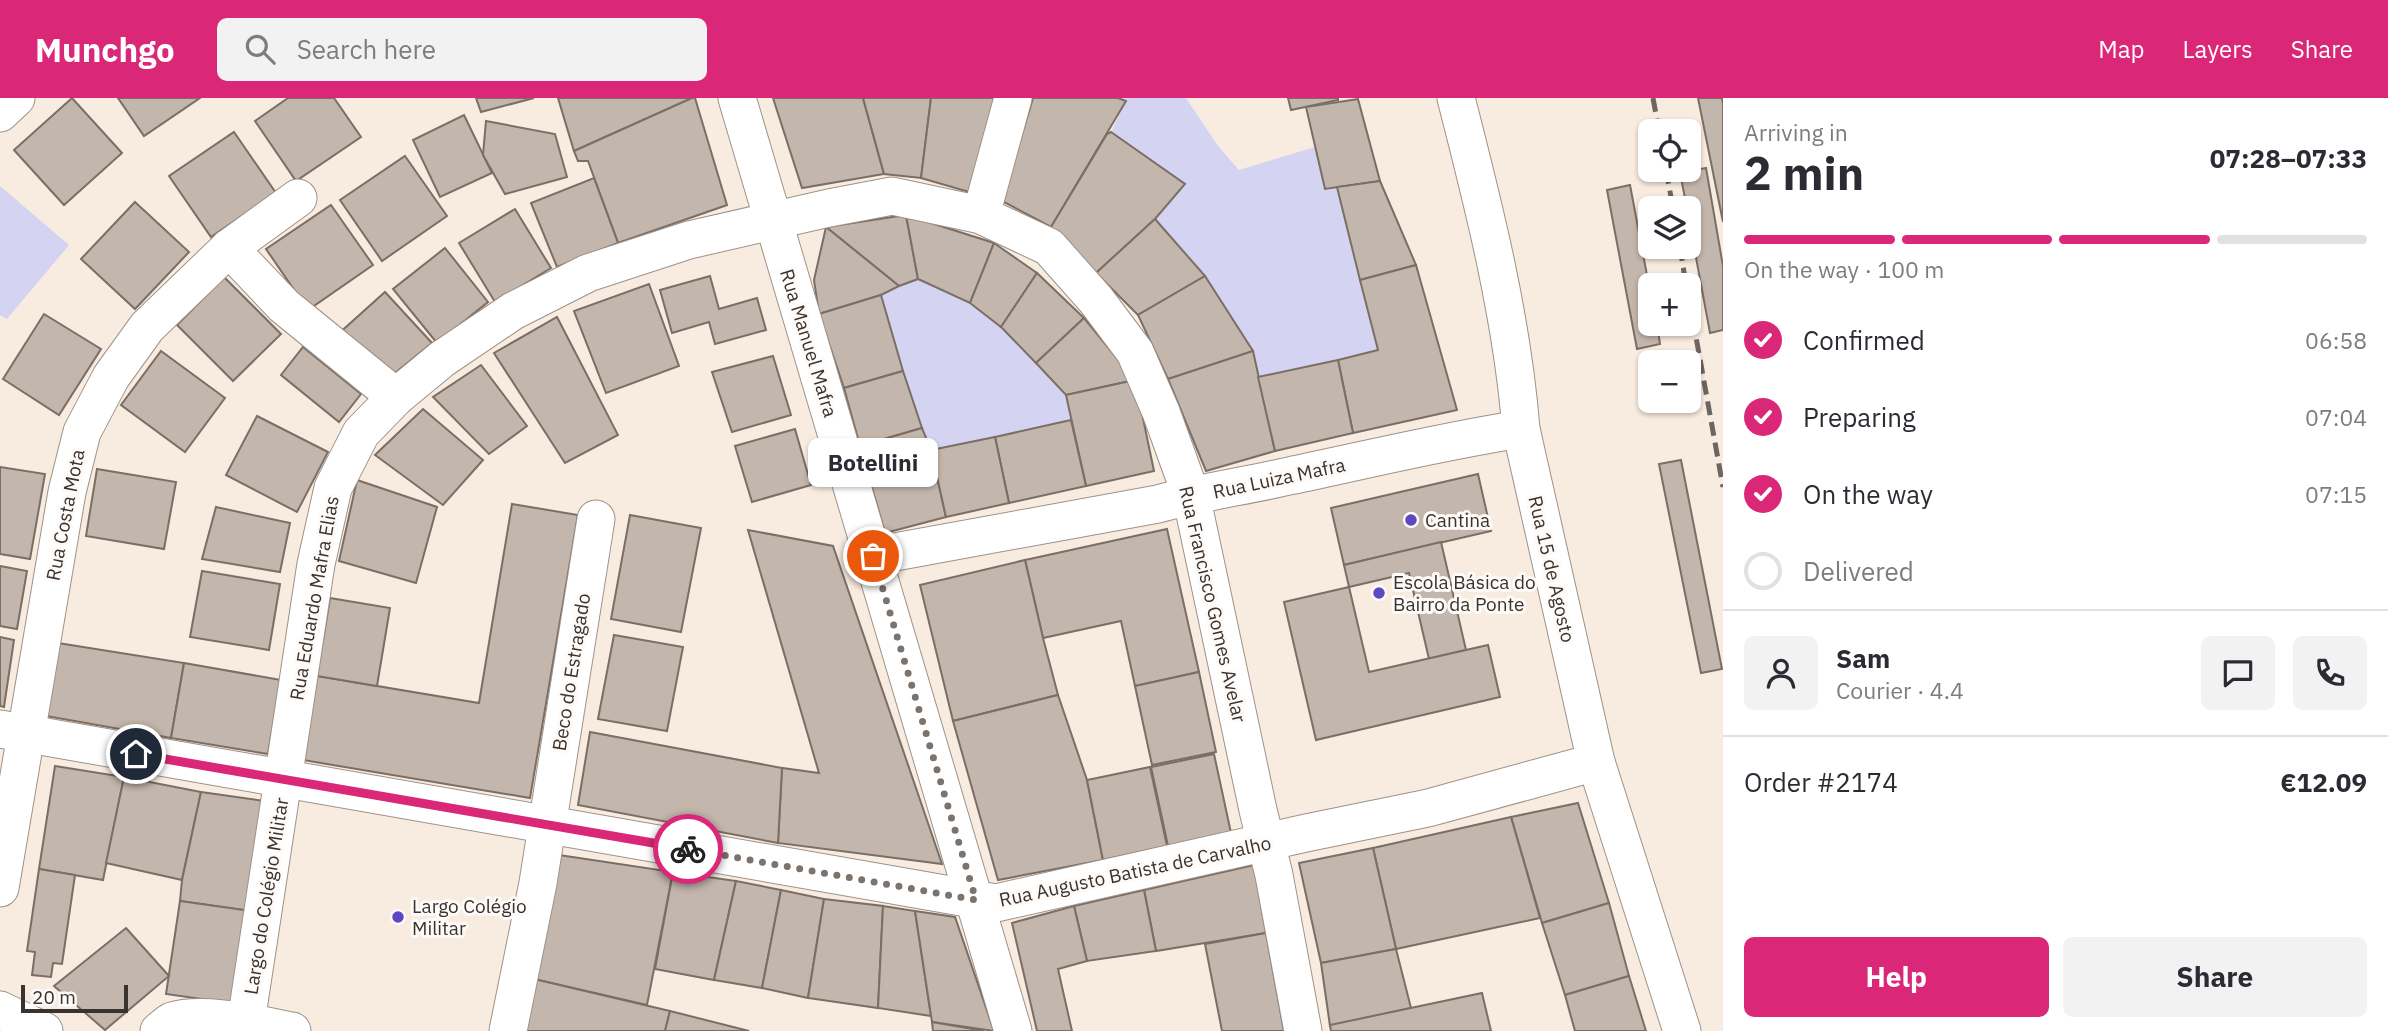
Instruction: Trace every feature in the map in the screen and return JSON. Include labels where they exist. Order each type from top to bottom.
[{"type":"street","points":[[0,113],[16,98]]},
{"type":"street","name":"Rua Manuel Mafra","points":[[737,98],[1013,1031]]},
{"type":"street","points":[[981,215],[1013,98]]},
{"type":"street","name":"Rua 15 de Agosto","points":[[1456,98],[1486,213],[1517,382],[1521,429],[1596,762],[1682,1031]]},
{"type":"street","name":"Rua Francisco Gomes Avelar","points":[[772,221],[892,196],[981,215],[1049,247],[1096,300],[1135,352],[1161,412],[1191,495],[1267,842],[1303,1031]]},
{"type":"street","name":"Rua Costa Mota","points":[[0,888],[14,731],[82,432],[111,376],[147,327],[229,248],[299,198]]},
{"type":"street","name":"Rua Eduardo Mafra Elias","points":[[285,779],[316,564],[332,488],[361,433],[396,397],[442,359],[513,311],[588,273],[689,240],[772,221]]},
{"type":"street","points":[[229,248],[284,306],[396,397]]},
{"type":"street","name":"Rua Luiza Mafra","points":[[873,556],[1158,504],[1428,446],[1521,429]]},
{"type":"street","name":"Beco do Estragado","points":[[546,824],[596,519]]},
{"type":"street","points":[[14,731],[285,779]]},
{"type":"street","name":"Rua Augusto Batista de Carvalho","points":[[546,824],[996,903],[1428,808],[1596,762]]},
{"type":"street","name":"Largo do Colégio Militar","points":[[292,1031],[246,1022],[285,779],[546,824]]},
{"type":"street","points":[[508,1031],[538,883],[546,824]]},
{"type":"street","points":[[0,1010],[44,1031]]},
{"type":"street","points":[[159,1031],[170,1021],[190,1019],[246,1022]]},
{"type":"shaded area","points":[[1117,98],[1186,98],[1218,146],[1239,170],[1315,147],[1325,189],[1337,187],[1378,350],[1258,377],[1253,351],[1205,276],[1155,219],[1185,183],[1107,134],[1111,132],[1126,101]]},
{"type":"shaded area","points":[[0,186],[69,245],[7,319],[0,315]]},
{"type":"shaded area","points":[[918,279],[970,303],[1001,327],[1066,395],[1071,420],[931,450],[903,371],[881,295]]},
{"type":"building","points":[[72,98],[122,153],[64,205],[14,150]]},
{"type":"building","points":[[118,98],[200,98],[144,136]]},
{"type":"building","points":[[288,98],[334,98],[361,137],[296,181],[255,121]]},
{"type":"building","points":[[476,98],[534,98],[481,112]]},
{"type":"building","points":[[558,98],[692,98],[574,151]]},
{"type":"building","points":[[695,98],[727,205],[618,243],[588,161],[578,161],[574,151]]},
{"type":"building","points":[[773,98],[863,98],[884,174],[802,188]]},
{"type":"building","points":[[863,98],[931,98],[921,178],[884,174]]},
{"type":"building","points":[[931,98],[998,98],[976,194],[921,178]]},
{"type":"building","points":[[1033,98],[1118,98],[1126,101],[1051,227],[1002,201]]},
{"type":"building","points":[[1288,98],[1338,98],[1338,100],[1291,110]]},
{"type":"building","points":[[1698,98],[1722,98],[1723,222]]},
{"type":"building","points":[[1358,99],[1380,181],[1325,189],[1306,107]]},
{"type":"building","points":[[464,115],[492,173],[440,197],[413,140]]},
{"type":"building","points":[[486,121],[555,134],[567,177],[505,194],[483,155]]},
{"type":"building","points":[[234,132],[276,193],[211,237],[169,176]]},
{"type":"building","points":[[1111,132],[1185,184],[1155,219],[1096,273],[1051,227],[1107,134]]},
{"type":"building","points":[[405,156],[447,216],[382,261],[340,200]]},
{"type":"building","points":[[1706,168],[1723,266],[1723,330],[1710,333],[1701,273],[1696,259],[1701,259],[1701,196],[1685,196],[1682,182],[1701,182],[1701,169]]},
{"type":"building","points":[[594,178],[618,243],[557,267],[531,203]]},
{"type":"building","points":[[1380,181],[1416,265],[1360,280],[1337,187]]},
{"type":"building","points":[[1630,185],[1638,227],[1638,259],[1644,259],[1647,273],[1638,273],[1638,336],[1659,336],[1660,344],[1637,349],[1607,190]]},
{"type":"building","points":[[135,202],[189,252],[135,309],[81,259]]},
{"type":"building","points":[[331,205],[373,265],[308,310],[266,249]]},
{"type":"building","points":[[515,209],[551,268],[495,302],[459,243]]},
{"type":"building","points":[[906,215],[918,279],[899,286],[826,227]]},
{"type":"building","points":[[906,215],[994,243],[970,303],[918,279]]},
{"type":"building","points":[[1155,219],[1205,276],[1138,315],[1096,273]]},
{"type":"building","points":[[826,227],[899,286],[881,295],[819,314],[814,280]]},
{"type":"building","points":[[994,243],[1037,273],[1001,327],[970,303]]},
{"type":"building","points":[[445,248],[488,302],[437,343],[393,289]]},
{"type":"building","points":[[1416,265],[1457,410],[1353,433],[1338,360],[1378,350],[1360,280]]},
{"type":"building","points":[[1037,273],[1084,318],[1036,363],[1001,327]]},
{"type":"building","points":[[710,276],[719,309],[757,298],[766,330],[715,344],[709,322],[672,333],[660,290]]},
{"type":"building","points":[[1205,276],[1253,351],[1168,379],[1138,315]]},
{"type":"building","points":[[224,277],[281,334],[233,381],[177,325]]},
{"type":"building","points":[[649,284],[679,366],[606,393],[574,311]]},
{"type":"building","points":[[385,292],[432,343],[389,378],[336,336]]},
{"type":"building","points":[[881,295],[903,371],[844,388],[819,314]]},
{"type":"building","points":[[44,314],[101,349],[59,415],[3,379]]},
{"type":"building","points":[[557,317],[618,435],[565,463],[494,353]]},
{"type":"building","points":[[1084,318],[1135,380],[1066,395],[1036,363]]},
{"type":"building","points":[[303,347],[361,394],[339,422],[281,375]]},
{"type":"building","points":[[161,351],[225,398],[185,452],[121,405]]},
{"type":"building","points":[[1253,351],[1275,451],[1206,471],[1168,379]]},
{"type":"building","points":[[773,356],[791,415],[732,432],[712,372]]},
{"type":"building","points":[[1338,360],[1353,433],[1275,451],[1258,377]]},
{"type":"building","points":[[481,365],[527,426],[489,454],[433,397]]},
{"type":"building","points":[[903,371],[922,428],[860,446],[844,388]]},
{"type":"building","points":[[1135,380],[1154,471],[1086,486],[1066,395]]},
{"type":"building","points":[[423,409],[483,460],[443,505],[375,455]]},
{"type":"building","points":[[257,416],[328,452],[297,512],[226,475]]},
{"type":"building","points":[[1071,420],[1086,486],[1009,503],[995,437]]},
{"type":"building","points":[[922,428],[931,450],[946,517],[885,533],[860,446]]},
{"type":"building","points":[[795,429],[811,485],[752,502],[735,446]]},
{"type":"building","points":[[995,437],[1009,503],[946,517],[931,450]]},
{"type":"building","points":[[1681,460],[1722,669],[1701,673],[1659,464]]},
{"type":"building","points":[[0,467],[45,474],[30,559],[0,554]]},
{"type":"building","points":[[97,469],[176,482],[164,549],[86,536]]},
{"type":"building","name":"Cantina","points":[[1478,474],[1491,531],[1344,565],[1331,508]]},
{"type":"building","points":[[357,480],[437,507],[416,583],[339,561]]},
{"type":"building","points":[[512,504],[578,515],[530,798],[303,760],[317,676],[479,703]]},
{"type":"building","points":[[216,507],[290,523],[280,572],[202,559]]},
{"type":"building","points":[[630,515],[701,528],[681,632],[611,619]]},
{"type":"building","points":[[1167,529],[1199,672],[1135,686],[1121,621],[1043,638],[1025,560]]},
{"type":"building","points":[[748,530],[833,546],[942,864],[778,843],[782,768],[819,773]]},
{"type":"building","points":[[1441,542],[1466,650],[1429,659],[1409,573],[1349,587],[1344,565]]},
{"type":"building","points":[[1025,560],[1058,695],[953,721],[920,585]]},
{"type":"building","points":[[0,566],[27,571],[17,629],[0,626]]},
{"type":"building","points":[[202,571],[280,584],[269,650],[190,637]]},
{"type":"building","points":[[1349,587],[1369,672],[1488,645],[1500,697],[1316,740],[1284,602]]},
{"type":"building","points":[[330,598],[390,608],[377,686],[317,676]]},
{"type":"building","points":[[614,635],[683,647],[667,731],[598,719]]},
{"type":"building","points":[[0,637],[14,640],[4,707],[0,706]]},
{"type":"building","points":[[58,643],[184,663],[171,738],[46,716]]},
{"type":"building","points":[[184,663],[281,680],[268,754],[171,738]]},
{"type":"building","points":[[1199,672],[1216,752],[1152,765],[1135,686]]},
{"type":"building","points":[[1058,695],[1087,780],[1103,860],[998,880],[953,721]]},
{"type":"building","points":[[590,732],[782,768],[778,843],[578,805]]},
{"type":"building","points":[[1214,754],[1231,833],[1168,846],[1151,767]]},
{"type":"building","points":[[55,766],[124,777],[103,880],[39,869]]},
{"type":"building","points":[[1150,767],[1167,846],[1103,860],[1087,780]]},
{"type":"building","points":[[124,777],[201,792],[182,880],[106,863]]},
{"type":"building","points":[[201,792],[265,801],[251,911],[180,901]]},
{"type":"building","points":[[1578,803],[1609,903],[1542,923],[1511,817]]},
{"type":"building","points":[[1511,817],[1540,918],[1396,949],[1373,848]]},
{"type":"building","points":[[1373,848],[1396,949],[1321,963],[1299,863]]},
{"type":"building","points":[[559,855],[673,872],[647,1005],[534,979]]},
{"type":"building","points":[[1254,865],[1266,933],[1156,951],[1144,890]]},
{"type":"building","points":[[39,869],[75,875],[62,964],[53,963],[51,977],[32,975],[35,952],[27,951]]},
{"type":"building","points":[[673,872],[736,881],[714,980],[655,969]]},
{"type":"building","points":[[736,881],[781,890],[762,988],[714,980]]},
{"type":"building","points":[[781,890],[824,899],[808,998],[762,988]]},
{"type":"building","points":[[1144,890],[1156,951],[1087,961],[1074,906]]},
{"type":"building","points":[[824,899],[883,906],[878,1008],[808,998]]},
{"type":"building","points":[[180,901],[251,911],[237,1004],[166,994]]},
{"type":"building","points":[[1609,903],[1629,976],[1565,995],[1542,923]]},
{"type":"building","points":[[883,906],[915,911],[931,1016],[878,1008]]},
{"type":"building","points":[[1074,906],[1087,961],[1058,969],[1072,1031],[1037,1031],[1012,923]]},
{"type":"building","points":[[915,911],[955,917],[994,1031],[932,1022]]},
{"type":"building","points":[[126,928],[169,976],[105,1030],[54,986]]},
{"type":"building","points":[[1266,933],[1284,1031],[1222,1031],[1205,944]]},
{"type":"building","points":[[1396,949],[1411,1008],[1330,1026],[1321,963]]},
{"type":"building","points":[[1629,976],[1646,1031],[1575,1031],[1565,995]]},
{"type":"building","points":[[534,979],[670,1011],[665,1031],[524,1031]]},
{"type":"building","points":[[1482,993],[1491,1031],[1331,1031],[1330,1025]]},
{"type":"building","points":[[670,1011],[749,1031],[665,1031]]},
{"type":"building","points":[[932,1022],[984,1031],[933,1031]]},
{"type":"railway","points":[[1653,98],[1657,119]]},
{"type":"railway","points":[[1668,182],[1671,196]]},
{"type":"railway","points":[[1682,259],[1684,273]]},
{"type":"railway","points":[[1696,336],[1723,487]]},
{"type":"way so far","points":[[688,849],[976,900],[873,556]]},
{"type":"place","name":"Cantina","points":[[1411,520]]},
{"type":"place","name":"Botellini","points":[[873,556]]},
{"type":"place","name":"Escola Básica do Bairro da Ponte","points":[[1379,593]]},
{"type":"place","name":"Largo Colégio Militar","points":[[398,917]]},
{"type":"route","points":[[136,754],[688,849]]}]
